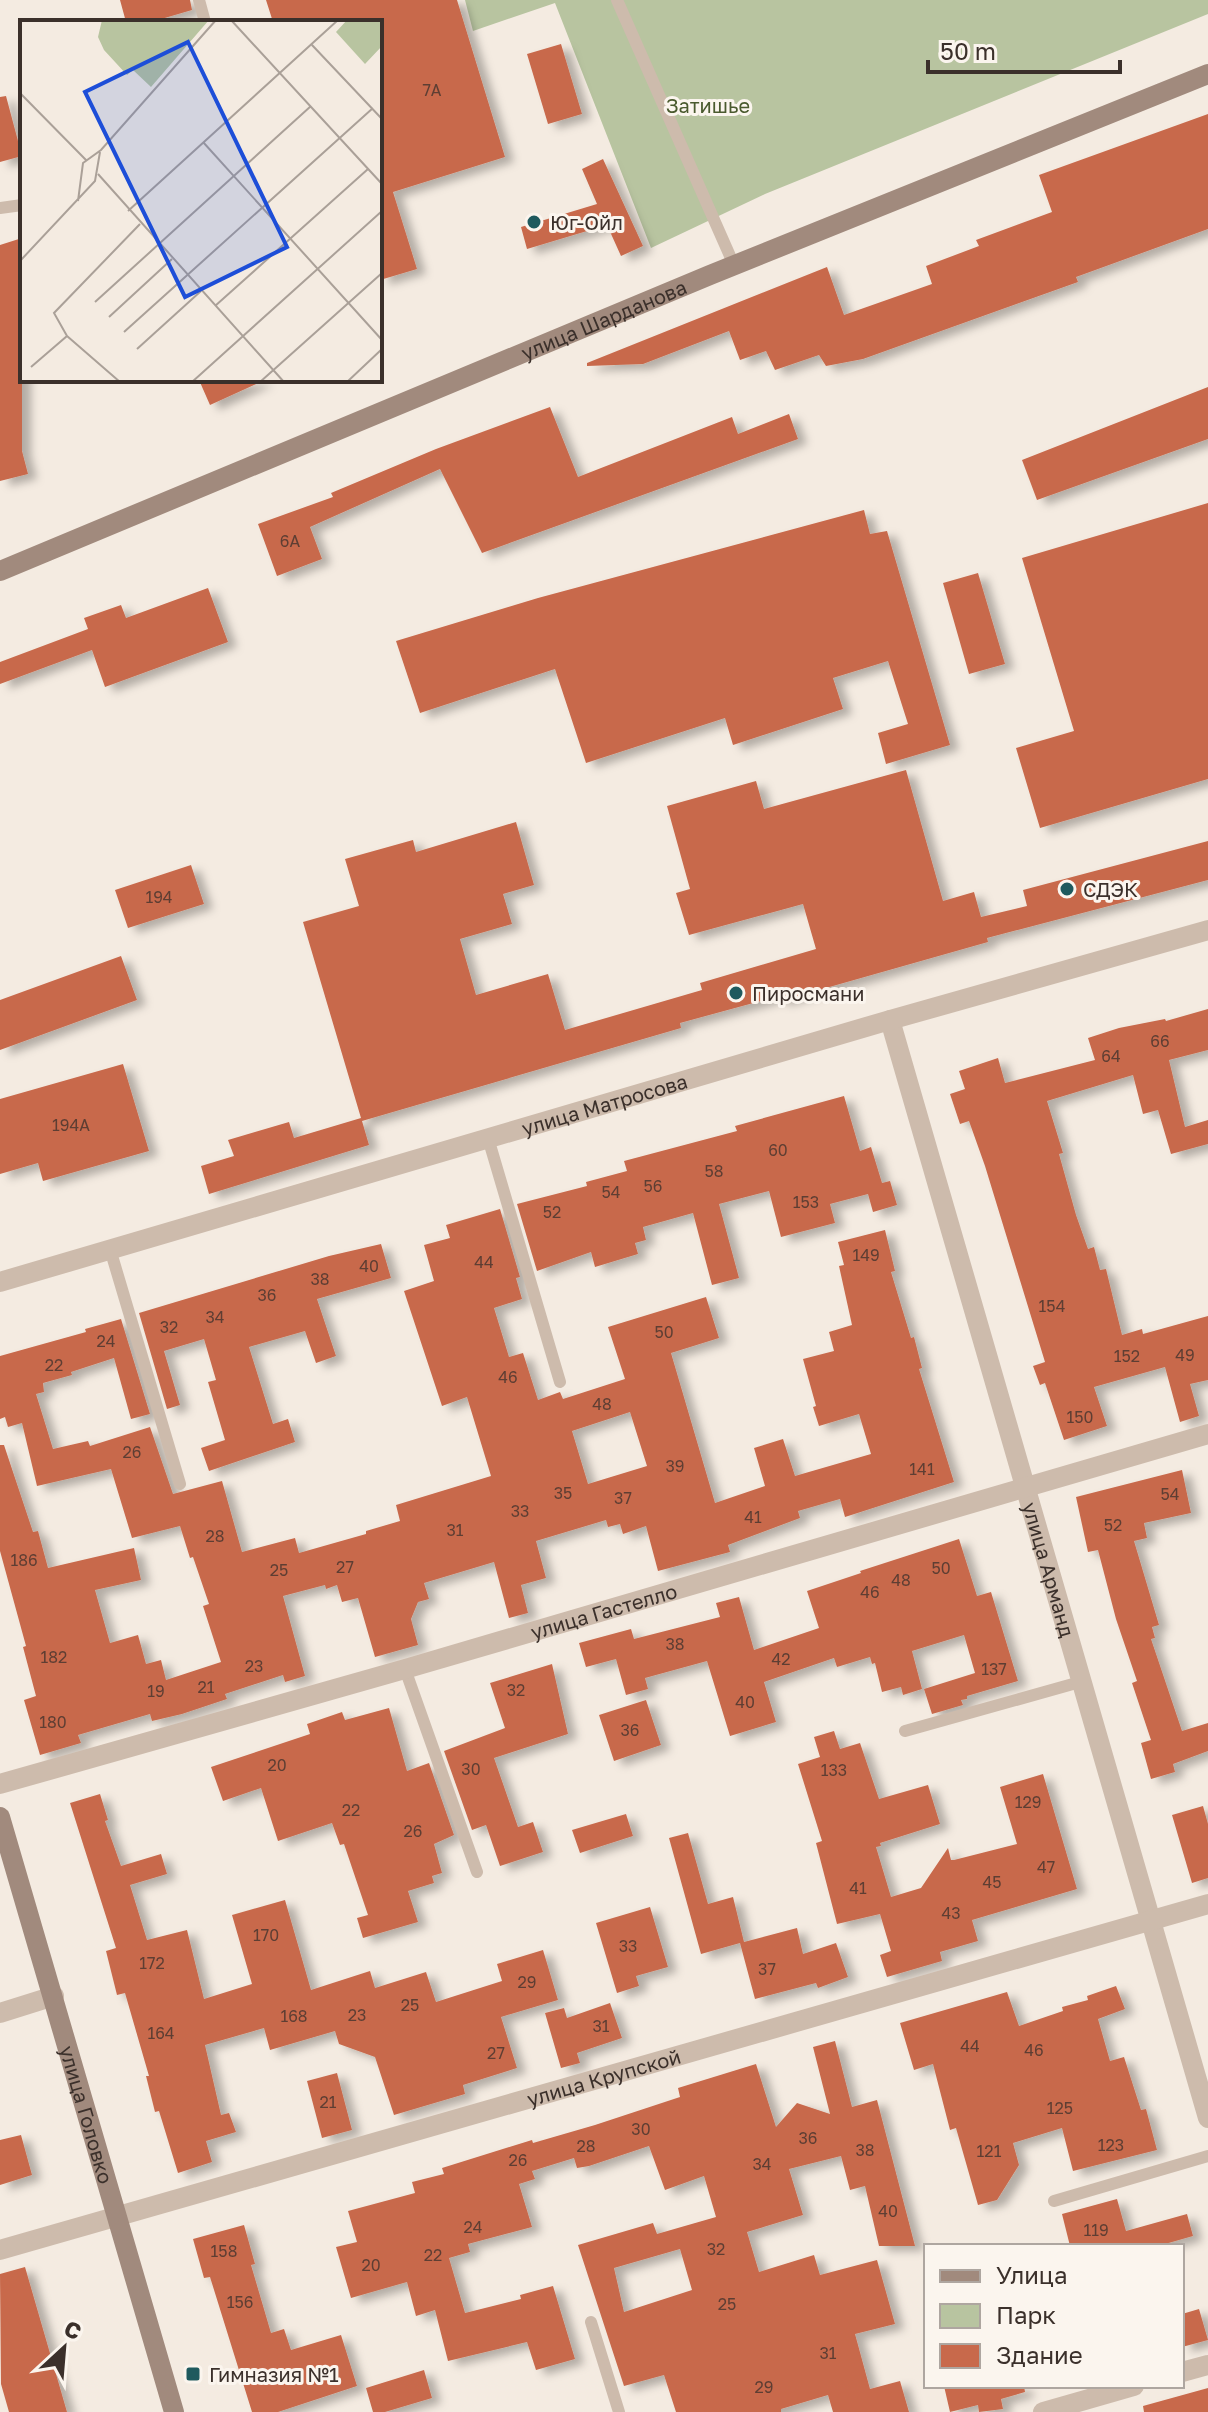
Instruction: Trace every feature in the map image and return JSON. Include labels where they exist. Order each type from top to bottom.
[{"type":"main road","name":"улица Шарданова","points":[[0,571],[734,265],[1208,74]]},
{"type":"main road","name":"улица Головко","points":[[0,1817],[174,2412]]},
{"type":"street","name":"улица Матросова","points":[[0,1282],[890,1020],[1208,930]]},
{"type":"street","name":"улица Арманд","points":[[890,1020],[1023,1488],[1208,2118]]},
{"type":"street","name":"улица Гастелло","points":[[0,1784],[1208,1434]]},
{"type":"street","name":"улица Крупской","points":[[0,2250],[1208,1904]]},
{"type":"street","points":[[0,2013],[54,1996]]},
{"type":"street","points":[[1184,2371],[1208,2365]]},
{"type":"street","points":[[1043,2412],[1127,2388]]},
{"type":"lane","points":[[199,0],[204,20]]},
{"type":"lane","points":[[617,0],[734,265]]},
{"type":"lane","points":[[0,208],[20,205]]},
{"type":"lane","points":[[488,1138],[560,1382]]},
{"type":"lane","points":[[110,1249],[180,1484]]},
{"type":"lane","points":[[405,1669],[477,1872]]},
{"type":"lane","points":[[905,1731],[1080,1682]]},
{"type":"lane","points":[[1054,2201],[1208,2156]]},
{"type":"lane","points":[[591,2322],[619,2412]]},
{"type":"green space","name":"Затишье","points":[[465,0],[1208,0],[1208,14],[765,194],[651,248],[555,3],[473,31]]},
{"type":"building","points":[[120,0],[190,0],[192,10],[158,20],[125,20]]},
{"type":"building","points":[[266,0],[457,0],[505,157],[393,192],[417,269],[382,279],[382,20],[272,20]]},
{"type":"building","points":[[561,44],[582,114],[548,124],[527,54]]},
{"type":"building","points":[[6,96],[20,157],[0,162],[0,97]]},
{"type":"building","points":[[1208,114],[1208,229],[1076,277],[1078,282],[863,359],[826,366],[819,355],[775,370],[766,351],[740,360],[729,331],[643,364],[587,366],[587,363],[827,267],[844,315],[932,284],[926,266],[979,246],[976,240],[1052,212],[1039,175]]},
{"type":"building","points":[[603,159],[643,246],[621,256],[607,225],[527,249],[521,227],[597,204],[582,169]]},
{"type":"building","points":[[20,239],[22,451],[28,474],[0,481],[0,245]]},
{"type":"building","points":[[200,382],[261,382],[210,405]]},
{"type":"building","points":[[1208,387],[1208,439],[1037,500],[1022,460]]},
{"type":"building","points":[[550,407],[578,477],[732,417],[738,434],[789,414],[798,439],[482,553],[440,469],[310,527],[322,559],[277,576],[258,524],[333,497],[331,493],[436,449]]},
{"type":"building","points":[[1208,503],[1208,779],[1040,828],[1016,748],[1074,731],[1022,558]]},
{"type":"building","points":[[864,510],[870,534],[887,531],[950,745],[886,764],[878,733],[908,724],[888,661],[833,678],[843,709],[733,745],[725,718],[586,763],[555,669],[420,713],[396,641],[538,598]]},
{"type":"building","points":[[978,573],[1005,664],[969,674],[943,583]]},
{"type":"building","points":[[208,588],[228,642],[105,687],[92,650],[0,684],[0,662],[88,629],[84,618],[121,605],[126,618]]},
{"type":"building","points":[[906,770],[943,901],[974,892],[981,917],[1027,906],[1023,890],[1208,841],[1208,880],[987,938],[988,942],[780,1001],[779,996],[680,1023],[681,1028],[362,1121],[369,1145],[209,1194],[201,1166],[234,1156],[228,1140],[289,1122],[294,1138],[361,1118],[303,922],[359,906],[345,859],[413,840],[416,852],[516,822],[534,885],[503,894],[512,924],[460,939],[476,995],[548,974],[565,1030],[702,990],[700,983],[816,949],[803,904],[689,935],[676,893],[690,889],[667,806],[756,781],[764,809]]},
{"type":"building","points":[[191,865],[204,904],[128,928],[115,890]]},
{"type":"building","points":[[121,956],[137,1000],[0,1050],[0,1000]]},
{"type":"building","points":[[1208,1009],[1208,1050],[1169,1060],[1185,1127],[1208,1120],[1208,1144],[1171,1154],[1158,1110],[1143,1114],[1133,1075],[1047,1101],[1063,1153],[1059,1154],[1076,1215],[1088,1249],[1094,1247],[1100,1270],[1106,1269],[1122,1335],[1142,1329],[1143,1334],[1208,1316],[1208,1380],[1190,1384],[1199,1416],[1180,1422],[1165,1367],[1094,1387],[1107,1426],[1064,1440],[1045,1383],[1040,1385],[1033,1366],[1045,1362],[985,1166],[969,1121],[960,1124],[950,1094],[965,1089],[959,1071],[998,1058],[1005,1083],[1095,1060],[1088,1038],[1119,1028],[1166,1021]]},
{"type":"building","points":[[123,1064],[149,1151],[43,1181],[38,1163],[0,1174],[0,1099]]},
{"type":"building","points":[[844,1096],[860,1151],[871,1147],[882,1183],[890,1181],[897,1205],[873,1212],[868,1194],[830,1204],[835,1223],[781,1237],[769,1191],[719,1204],[739,1278],[712,1285],[693,1213],[643,1227],[646,1240],[635,1243],[638,1254],[595,1267],[591,1252],[537,1271],[517,1204],[587,1186],[586,1182],[627,1171],[624,1161],[737,1131],[735,1126]]},
{"type":"building","points":[[500,1209],[520,1277],[516,1278],[522,1299],[494,1308],[509,1357],[523,1353],[538,1400],[560,1392],[563,1399],[625,1379],[608,1327],[706,1297],[719,1338],[671,1353],[715,1503],[765,1486],[754,1448],[783,1439],[795,1476],[871,1454],[859,1414],[819,1426],[803,1359],[834,1351],[829,1332],[852,1325],[839,1266],[844,1265],[838,1242],[885,1230],[895,1271],[891,1272],[911,1338],[914,1337],[922,1368],[919,1369],[954,1482],[845,1517],[840,1499],[798,1511],[800,1518],[728,1545],[730,1552],[658,1571],[646,1526],[623,1534],[620,1524],[608,1527],[606,1520],[536,1541],[546,1578],[521,1585],[528,1613],[509,1618],[494,1562],[424,1583],[429,1599],[418,1602],[411,1619],[418,1645],[375,1657],[358,1598],[342,1602],[337,1585],[283,1596],[305,1676],[285,1682],[283,1675],[225,1694],[227,1699],[182,1714],[152,1721],[150,1714],[78,1735],[81,1743],[40,1755],[24,1700],[36,1696],[0,1551],[0,1445],[4,1445],[33,1532],[38,1531],[48,1568],[134,1548],[141,1580],[95,1590],[110,1643],[138,1635],[146,1664],[161,1660],[166,1680],[221,1662],[203,1606],[209,1604],[180,1526],[132,1538],[111,1469],[37,1486],[22,1423],[8,1427],[5,1417],[0,1419],[0,1356],[121,1319],[150,1414],[131,1419],[114,1358],[71,1372],[72,1375],[43,1383],[44,1392],[36,1394],[53,1449],[88,1441],[90,1446],[150,1427],[173,1494],[222,1481],[242,1552],[295,1538],[299,1553],[366,1534],[366,1531],[400,1521],[396,1505],[491,1476],[467,1397],[442,1406],[404,1291],[434,1281],[424,1245],[450,1238],[446,1225]],"holes":[[[630,1412],[647,1466],[588,1484],[572,1431]]]},
{"type":"building","points":[[381,1244],[391,1278],[317,1299],[336,1356],[316,1363],[305,1331],[249,1347],[273,1424],[288,1419],[295,1442],[209,1471],[201,1448],[225,1440],[208,1382],[216,1380],[204,1339],[164,1351],[180,1405],[167,1409],[139,1313],[329,1256]]},
{"type":"building","points":[[1182,1470],[1191,1513],[1144,1523],[1147,1538],[1134,1541],[1159,1625],[1152,1627],[1155,1638],[1151,1639],[1182,1731],[1208,1723],[1208,1751],[1173,1764],[1175,1772],[1151,1779],[1141,1743],[1151,1740],[1132,1683],[1137,1681],[1116,1619],[1098,1550],[1088,1552],[1076,1497]]},
{"type":"building","points":[[959,1539],[977,1596],[991,1592],[1018,1681],[967,1696],[967,1699],[961,1700],[963,1705],[932,1714],[924,1689],[975,1673],[964,1635],[912,1651],[922,1689],[903,1695],[901,1687],[882,1692],[875,1663],[872,1664],[870,1657],[837,1667],[834,1658],[764,1682],[776,1722],[730,1736],[707,1661],[645,1678],[648,1689],[626,1695],[616,1659],[586,1667],[579,1643],[631,1629],[634,1639],[720,1617],[716,1603],[739,1597],[754,1650],[819,1628],[807,1591]]},
{"type":"building","points":[[552,1664],[568,1734],[494,1758],[518,1827],[533,1822],[543,1852],[500,1866],[486,1825],[472,1830],[444,1751],[505,1728],[490,1683]]},
{"type":"building","points":[[646,1700],[661,1745],[614,1761],[599,1715]]},
{"type":"building","points":[[389,1708],[407,1771],[429,1763],[454,1835],[434,1844],[442,1873],[432,1876],[434,1883],[408,1891],[418,1922],[363,1938],[357,1918],[368,1915],[344,1844],[340,1845],[332,1823],[278,1841],[261,1788],[223,1801],[211,1767],[310,1734],[307,1724],[342,1712],[345,1720]]},
{"type":"building","points":[[834,1731],[840,1749],[860,1743],[879,1799],[928,1785],[940,1824],[880,1843],[881,1846],[876,1847],[891,1897],[921,1888],[948,1848],[951,1860],[954,1860],[1017,1844],[1000,1787],[1043,1774],[1077,1889],[972,1920],[978,1941],[940,1952],[942,1961],[887,1977],[880,1955],[891,1951],[880,1914],[837,1924],[816,1843],[822,1841],[798,1764],[820,1757],[814,1737]]},
{"type":"building","points":[[100,1794],[108,1820],[105,1821],[121,1866],[161,1854],[167,1874],[130,1885],[147,1940],[187,1930],[204,1999],[252,1984],[232,1915],[285,1900],[311,1990],[370,1971],[375,1988],[426,1972],[436,2002],[502,1981],[497,1964],[543,1950],[558,2000],[501,2017],[517,2068],[463,2085],[465,2094],[394,2115],[375,2057],[339,2044],[335,2031],[270,2050],[264,2028],[205,2045],[221,2115],[229,2113],[236,2132],[206,2141],[212,2162],[178,2173],[159,2111],[155,2112],[146,2076],[149,2076],[125,1993],[117,1995],[106,1951],[116,1948],[70,1803]]},
{"type":"building","points":[[1203,1806],[1208,1824],[1208,1878],[1192,1883],[1172,1815]]},
{"type":"building","points":[[626,1814],[633,1836],[580,1853],[572,1830]]},
{"type":"building","points":[[688,1833],[708,1904],[733,1897],[744,1942],[797,1928],[803,1954],[836,1943],[848,1977],[818,1988],[816,1983],[755,1999],[740,1943],[701,1954],[669,1838]]},
{"type":"building","points":[[650,1907],[668,1967],[636,1976],[639,1986],[617,1993],[596,1923]]},
{"type":"building","points":[[1116,1986],[1125,2009],[1098,2019],[1110,2061],[1124,2057],[1141,2110],[1146,2109],[1157,2150],[1073,2171],[1062,2128],[1013,2143],[1019,2165],[997,2200],[978,2205],[956,2128],[950,2130],[933,2064],[914,2070],[900,2023],[1007,1992],[1019,2026],[1063,2011],[1062,2007],[1088,2000],[1087,1996]]},
{"type":"building","points":[[610,2003],[622,2038],[577,2053],[580,2063],[561,2068],[545,2013],[564,2008],[567,2018]]},
{"type":"building","points":[[835,2041],[852,2107],[877,2100],[915,2246],[879,2246],[865,2186],[850,2190],[841,2156],[789,2169],[803,2215],[747,2232],[759,2272],[814,2255],[820,2275],[877,2260],[895,2324],[855,2334],[870,2389],[900,2381],[909,2412],[833,2412],[828,2395],[781,2409],[781,2412],[676,2412],[664,2375],[624,2386],[578,2245],[653,2223],[657,2234],[716,2217],[704,2176],[665,2190],[649,2146],[589,2166],[577,2168],[574,2158],[532,2171],[535,2179],[519,2184],[532,2227],[468,2244],[470,2252],[449,2258],[465,2313],[521,2299],[520,2295],[553,2286],[575,2359],[536,2370],[527,2342],[448,2361],[435,2310],[416,2316],[407,2282],[351,2298],[336,2247],[357,2242],[348,2211],[415,2193],[412,2182],[444,2174],[442,2168],[532,2140],[533,2143],[595,2125],[680,2097],[678,2088],[756,2064],[776,2127],[797,2103],[830,2114],[813,2047]],"holes":[[[680,2249],[692,2290],[624,2312],[614,2268]]]},
{"type":"building","points":[[337,2073],[352,2130],[322,2138],[307,2081]]},
{"type":"building","points":[[21,2135],[32,2175],[0,2185],[0,2140]]},
{"type":"building","points":[[1117,2199],[1126,2231],[1187,2214],[1193,2236],[1165,2244],[1070,2244],[1062,2214]]},
{"type":"building","points":[[244,2225],[255,2264],[251,2265],[271,2333],[284,2329],[291,2350],[341,2335],[357,2386],[278,2412],[252,2412],[210,2277],[204,2278],[193,2239]]},
{"type":"building","points":[[25,2267],[67,2412],[9,2412],[1,2384],[0,2274]]},
{"type":"building","points":[[1199,2309],[1208,2340],[1184,2346],[1184,2313]]},
{"type":"building","points":[[424,2370],[432,2398],[385,2412],[373,2412],[366,2388]]},
{"type":"building","points":[[944,2388],[1024,2388],[1025,2392],[1001,2399],[1003,2409],[979,2412],[978,2405],[950,2412]]},
{"type":"building","points":[[1208,2388],[1208,2412],[1144,2412],[1143,2406]]},
{"type":"place","name":"Юг-Ойл","points":[[534,222]]},
{"type":"place","name":"СДЭК","points":[[1067,889]]},
{"type":"place","name":"Пиросмани","points":[[736,993]]},
{"type":"place","name":"Гимназия №1","points":[[193,2374]]}]
